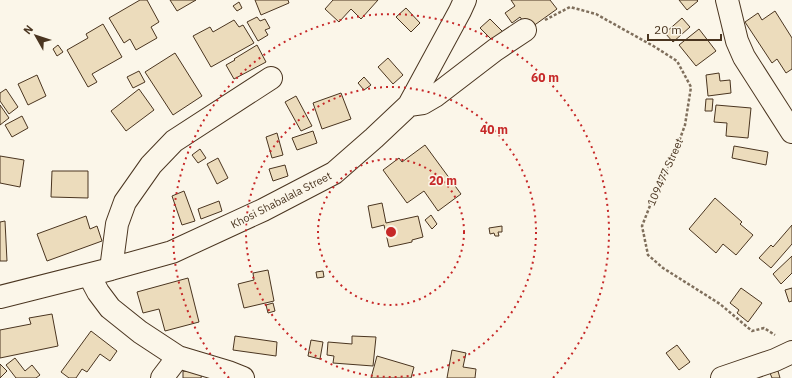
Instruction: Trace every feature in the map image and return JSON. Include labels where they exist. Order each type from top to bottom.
[{"type":"street","name":"Khosi Shabalala Street","points":[[0,297],[172,252],[263,210],[334,173],[409,105],[465,0]]},
{"type":"street","points":[[727,0],[744,57],[792,132]]},
{"type":"street","points":[[409,105],[422,103],[435,96],[495,50],[525,30]]},
{"type":"street","points":[[111,269],[117,224],[125,202],[151,165],[174,141],[271,78]]},
{"type":"street","points":[[89,274],[98,292],[110,308],[140,332],[178,357],[243,378]]},
{"type":"street","points":[[722,378],[775,360],[786,345]]},
{"type":"street","points":[[162,378],[178,357]]},
{"type":"path","name":"109477 Street","points":[[525,30],[570,7],[596,14],[677,61],[691,87],[685,125],[673,158],[655,193],[642,226],[648,255],[663,268],[720,304],[752,331],[764,328],[786,345]]},
{"type":"building","points":[[140,0],[147,0],[159,22],[151,27],[157,38],[136,50],[130,39],[124,43],[109,18]]},
{"type":"building","points":[[170,0],[196,0],[177,11]]},
{"type":"building","points":[[255,0],[288,0],[289,3],[261,15]]},
{"type":"building","points":[[333,0],[378,0],[361,19],[351,9],[339,22],[325,9]]},
{"type":"building","points":[[511,0],[550,0],[557,9],[529,29],[520,17],[512,23],[505,13],[515,6]]},
{"type":"building","points":[[679,0],[697,0],[698,1],[687,10]]},
{"type":"building","points":[[239,2],[242,8],[237,11],[233,6]]},
{"type":"building","points":[[406,8],[420,23],[411,32],[396,17]]},
{"type":"building","points":[[775,11],[792,38],[792,69],[786,73],[777,59],[772,63],[745,22],[758,13],[762,20]]},
{"type":"building","points":[[257,17],[260,21],[265,19],[270,28],[265,30],[268,35],[258,41],[247,22]]},
{"type":"building","points":[[682,18],[690,27],[673,42],[665,33]]},
{"type":"building","points":[[490,19],[504,33],[495,43],[480,28]]},
{"type":"building","points":[[234,20],[239,27],[243,25],[254,43],[211,67],[193,36],[210,27],[213,32]]},
{"type":"building","points":[[103,24],[122,57],[92,74],[97,82],[88,87],[67,50],[88,38],[86,34]]},
{"type":"building","points":[[699,29],[716,51],[696,66],[679,45]]},
{"type":"building","points":[[58,45],[63,52],[57,56],[53,49]]},
{"type":"building","points":[[257,45],[266,62],[234,79],[226,65]]},
{"type":"building","points":[[175,53],[202,96],[173,115],[145,72]]},
{"type":"building","points":[[388,58],[403,75],[393,84],[378,67]]},
{"type":"building","points":[[139,71],[145,82],[133,88],[127,77]]},
{"type":"building","points":[[719,73],[720,81],[730,80],[731,93],[708,96],[706,75]]},
{"type":"building","points":[[37,75],[46,96],[28,105],[18,84]]},
{"type":"building","points":[[364,77],[371,85],[364,90],[358,83]]},
{"type":"building","points":[[6,89],[18,107],[9,114],[0,101],[0,93]]},
{"type":"building","points":[[139,89],[154,110],[126,131],[111,111]]},
{"type":"building","points":[[341,93],[351,119],[322,129],[313,103]]},
{"type":"building","points":[[296,96],[312,126],[301,131],[285,102]]},
{"type":"building","points":[[706,99],[713,99],[712,111],[705,111]]},
{"type":"building","points":[[0,105],[9,118],[0,125]]},
{"type":"building","points":[[716,105],[751,108],[748,138],[726,136],[727,123],[714,122]]},
{"type":"building","points":[[22,116],[28,128],[12,137],[5,125]]},
{"type":"building","points":[[313,131],[317,143],[297,150],[292,138]]},
{"type":"building","points":[[277,133],[283,155],[272,158],[266,137]]},
{"type":"building","points":[[425,145],[461,194],[438,211],[424,191],[407,203],[383,170],[399,158],[402,162]]},
{"type":"building","points":[[734,146],[768,152],[766,165],[732,158]]},
{"type":"building","points":[[200,149],[206,158],[198,163],[192,155]]},
{"type":"building","points":[[0,156],[24,160],[20,187],[0,183]]},
{"type":"building","points":[[218,158],[228,178],[217,184],[207,164]]},
{"type":"building","points":[[285,165],[288,176],[273,181],[269,169]]},
{"type":"building","points":[[52,171],[88,171],[88,198],[51,197]]},
{"type":"building","points":[[184,191],[195,221],[182,225],[172,196]]},
{"type":"building","points":[[715,198],[742,222],[740,224],[753,235],[736,255],[723,244],[716,253],[689,229]]},
{"type":"building","points":[[219,201],[222,211],[201,219],[198,209]]},
{"type":"building","points":[[382,203],[386,223],[418,216],[423,237],[412,240],[412,242],[389,247],[384,225],[372,228],[368,206]]},
{"type":"building","points":[[431,215],[437,224],[432,229],[425,220]]},
{"type":"building","points":[[86,216],[90,229],[97,226],[102,241],[47,261],[37,234]]},
{"type":"building","points":[[5,221],[7,261],[0,261],[0,222]]},
{"type":"building","points":[[792,225],[792,244],[771,268],[759,258],[771,245],[773,247]]},
{"type":"building","points":[[502,226],[502,232],[498,232],[499,236],[495,236],[494,233],[490,234],[489,228]]},
{"type":"building","points":[[792,256],[792,273],[781,284],[773,274]]},
{"type":"building","points":[[268,270],[274,301],[244,308],[238,284],[254,280],[253,273]]},
{"type":"building","points":[[323,271],[324,277],[317,278],[316,272]]},
{"type":"building","points":[[188,278],[199,322],[165,331],[159,309],[143,313],[137,292]]},
{"type":"building","points":[[741,288],[762,303],[748,322],[737,313],[739,310],[730,303]]},
{"type":"building","points":[[792,288],[792,301],[789,302],[785,290]]},
{"type":"building","points":[[273,303],[275,311],[268,313],[266,305]]},
{"type":"building","points":[[52,314],[58,346],[0,358],[0,330],[31,324],[29,318]]},
{"type":"building","points":[[91,331],[117,351],[110,361],[100,354],[87,372],[82,369],[76,378],[69,378],[61,372]]},
{"type":"building","points":[[235,336],[277,342],[276,356],[233,350]]},
{"type":"building","points":[[352,336],[376,337],[373,366],[333,363],[334,356],[327,355],[328,342],[352,344]]},
{"type":"building","points":[[311,340],[323,342],[320,359],[308,356]]},
{"type":"building","points":[[677,345],[690,362],[679,370],[666,353]]},
{"type":"building","points":[[452,350],[466,353],[463,367],[476,369],[475,378],[447,378]]},
{"type":"building","points":[[377,356],[414,367],[411,378],[371,378]]},
{"type":"building","points":[[15,358],[25,371],[32,365],[40,375],[36,378],[16,378],[6,365]]},
{"type":"building","points":[[0,364],[7,371],[0,378]]},
{"type":"building","points":[[183,371],[202,373],[201,378],[183,378]]},
{"type":"building","points":[[778,371],[780,378],[772,378],[770,373]]}]
